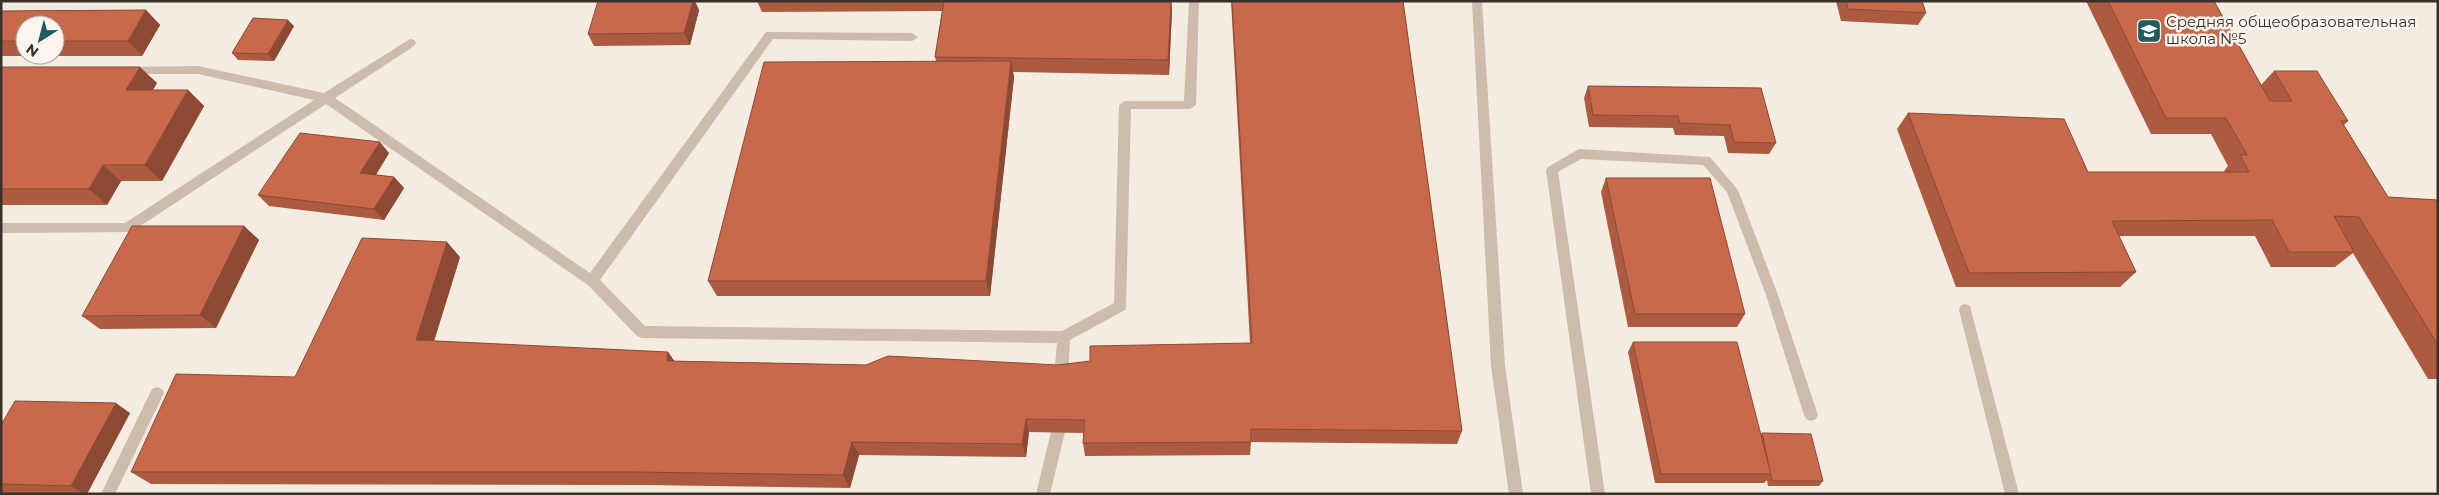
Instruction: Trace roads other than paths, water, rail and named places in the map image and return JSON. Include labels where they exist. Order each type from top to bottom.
[{"type":"lane","points":[[110,70],[198,70],[326,98],[592,281],[642,332],[1064,337],[1120,306],[1125,105],[1190,104],[1194,1]]},
{"type":"lane","points":[[1477,1],[1498,366],[1516,494]]},
{"type":"lane","points":[[592,281],[770,35],[912,37]]},
{"type":"lane","points":[[1,228],[127,228],[410,43]]},
{"type":"lane","points":[[1598,494],[1552,170],[1579,154],[1706,160],[1732,190],[1772,295],[1811,415]]},
{"type":"lane","points":[[1965,310],[2012,494]]},
{"type":"lane","points":[[1061,378],[1064,337]]},
{"type":"lane","points":[[108,494],[157,393]]},
{"type":"lane","points":[[1043,494],[1058,432]]},
{"type":"place","name":"Средняя общеобразовательная школа №5","points":[[2149,31]]}]
